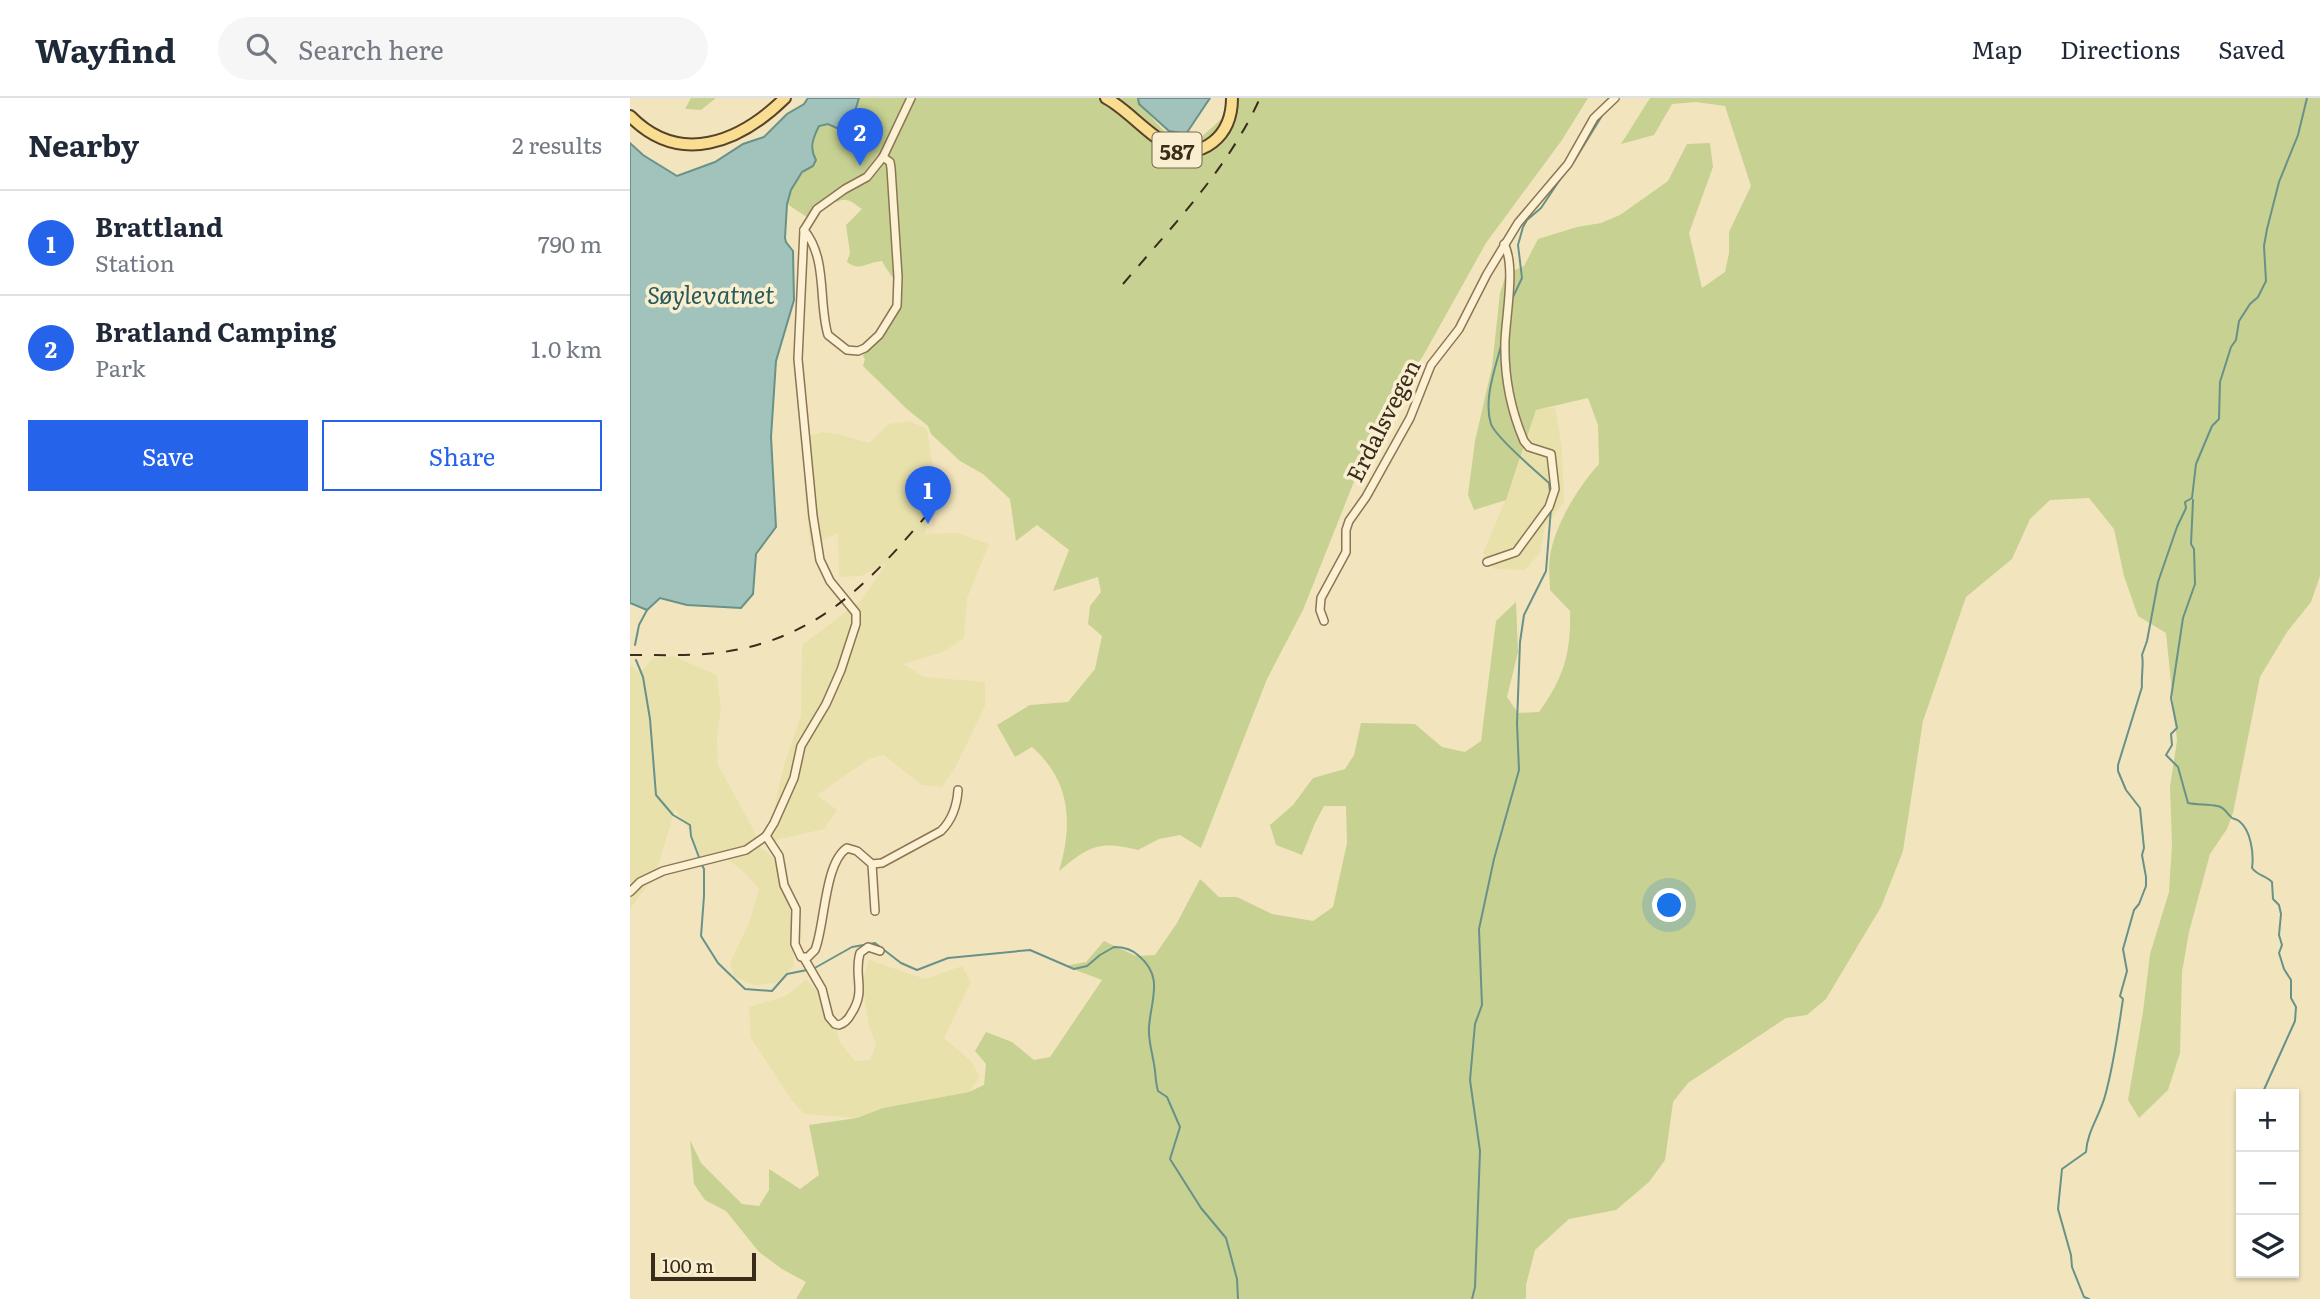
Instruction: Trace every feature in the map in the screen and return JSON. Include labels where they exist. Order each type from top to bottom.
[{"type":"main road","points":[[630,116],[658,138],[674,143],[706,144],[744,130],[785,98]]},
{"type":"main road","name":"587","points":[[1106,98],[1167,146],[1188,151],[1203,148],[1221,135],[1230,118],[1232,98]]},
{"type":"street","points":[[630,892],[648,878],[746,850],[765,836],[774,823],[794,778],[801,746],[835,688],[856,624],[856,613],[830,581],[820,560],[813,516],[799,359],[804,230],[817,209],[867,177],[883,157],[911,98]]},
{"type":"street","name":"Erdalsvegen","points":[[1324,621],[1320,610],[1321,598],[1346,552],[1346,530],[1349,521],[1366,497],[1410,418],[1431,365],[1459,329],[1504,244],[1529,208],[1568,164],[1594,118],[1615,98]]},
{"type":"street","points":[[804,230],[810,237],[820,268],[828,335],[847,351],[865,348],[887,326],[898,298],[891,168],[890,162],[883,157]]},
{"type":"street","points":[[1487,562],[1510,555],[1521,547],[1549,507],[1555,489],[1552,457],[1547,451],[1527,446],[1508,392],[1505,342],[1510,281],[1504,244]]},
{"type":"street","points":[[804,958],[813,954],[817,945],[825,898],[840,854],[850,847],[872,864],[882,863],[942,831],[958,803],[958,790]]},
{"type":"street","points":[[765,836],[779,856],[785,885],[796,909],[796,951],[804,958],[822,989],[831,1021],[835,1024],[843,1024],[859,1000],[860,953],[868,947],[880,951]]},
{"type":"street","points":[[872,864],[875,911]]},
{"type":"shaded area","points":[[1555,407],[1562,449],[1564,502],[1545,526],[1540,553],[1525,570],[1494,569],[1483,553],[1513,482],[1536,410]]},
{"type":"shaded area","points":[[910,421],[927,429],[934,476],[925,534],[957,533],[989,544],[967,598],[964,638],[943,652],[903,664],[924,677],[985,682],[985,706],[956,766],[942,787],[922,785],[884,755],[869,759],[817,795],[837,810],[824,829],[767,842],[784,765],[801,716],[802,645],[862,600],[886,564],[861,576],[839,577],[838,533],[810,546],[804,478],[804,438],[821,432],[869,443],[889,424]]},
{"type":"shaded area","points":[[673,656],[717,675],[721,709],[717,736],[718,765],[761,848],[774,858],[789,901],[794,966],[776,983],[755,985],[734,977],[730,963],[749,923],[759,889],[743,871],[727,859],[701,861],[689,829],[675,809],[656,873],[630,909],[630,665],[640,673],[652,659]]},
{"type":"shaded area","points":[[869,960],[925,979],[962,966],[971,982],[944,1038],[971,1061],[980,1077],[969,1092],[883,1108],[857,1118],[804,1114],[790,1098],[751,1038],[749,1007],[786,996],[806,979],[831,1007],[840,1043],[855,1061],[870,1060],[876,1045],[869,1026],[862,981]]},
{"type":"green space","points":[[691,98],[716,98],[701,110],[685,109]]},
{"type":"green space","points":[[859,98],[1138,98],[1139,104],[1168,135],[1197,141],[1228,113],[1236,98],[1588,98],[1562,140],[1486,243],[1423,356],[1398,392],[1378,442],[1361,464],[1303,610],[1267,679],[1201,848],[1180,835],[1159,839],[1138,850],[1113,846],[1095,847],[1059,871],[1067,820],[1065,804],[1055,774],[1032,747],[1015,757],[997,725],[1030,705],[1068,702],[1095,669],[1102,636],[1088,624],[1090,606],[1101,592],[1098,577],[1053,591],[1069,550],[1037,525],[1016,541],[1010,499],[983,474],[960,461],[931,434],[928,426],[863,366],[864,353],[882,336],[899,308],[899,287],[882,261],[860,266],[847,262],[850,253],[846,225],[862,209],[850,201],[837,202],[834,199],[813,221],[787,204],[798,179],[810,168],[819,126],[828,124],[841,130],[855,111]]},
{"type":"green space","points":[[1650,98],[2320,98],[2320,576],[2311,602],[2287,632],[2260,677],[2233,813],[2227,829],[2210,854],[2189,932],[2182,972],[2180,1053],[2168,1090],[2139,1118],[2128,1100],[2150,954],[2169,892],[2172,844],[2170,787],[2177,741],[2166,633],[2138,616],[2124,576],[2114,529],[2089,498],[2050,500],[2030,519],[2012,559],[1966,597],[1923,721],[1903,851],[1881,907],[1826,999],[1807,1015],[1786,1018],[1688,1083],[1673,1102],[1665,1160],[1649,1182],[1616,1210],[1569,1219],[1535,1250],[1526,1285],[1526,1299],[796,1299],[806,1282],[759,1252],[726,1211],[705,1200],[694,1184],[690,1140],[701,1163],[742,1204],[759,1206],[769,1190],[769,1169],[800,1189],[819,1175],[809,1125],[857,1118],[883,1108],[969,1092],[984,1085],[986,1064],[975,1051],[986,1032],[1012,1042],[1034,1060],[1050,1057],[1102,980],[1065,966],[1086,962],[1104,941],[1136,956],[1155,955],[1177,923],[1200,879],[1219,897],[1237,897],[1272,914],[1313,921],[1333,907],[1347,843],[1346,806],[1324,806],[1302,855],[1276,845],[1270,825],[1293,805],[1313,778],[1345,769],[1354,755],[1361,723],[1415,724],[1442,747],[1465,752],[1481,741],[1496,621],[1516,602],[1518,652],[1507,697],[1518,713],[1539,712],[1560,676],[1569,640],[1570,611],[1550,590],[1549,565],[1552,545],[1568,508],[1599,464],[1598,425],[1588,398],[1536,410],[1506,500],[1474,510],[1468,495],[1475,441],[1492,367],[1500,293],[1506,274],[1524,266],[1538,239],[1601,223],[1620,215],[1668,181],[1687,144],[1710,143],[1713,167],[1689,233],[1702,288],[1725,272],[1729,232],[1751,186],[1725,106],[1696,102],[1672,104],[1654,135],[1621,144]]},
{"type":"water","name":"Søylevatnet","points":[[808,98],[859,98],[855,111],[841,130],[828,124],[819,126],[813,143],[816,160],[813,166],[802,172],[791,190],[787,204],[785,238],[793,251],[794,300],[776,361],[771,437],[776,527],[756,554],[753,594],[741,608],[687,605],[660,598],[647,610],[630,603],[630,143],[643,155],[677,176],[715,162],[743,144],[764,137]]},
{"type":"water","points":[[1138,98],[1210,98],[1186,134],[1169,131],[1139,104]]},
{"type":"waterway","points":[[2089,1299],[2084,1297],[2072,1267],[2058,1209],[2062,1169],[2086,1152],[2105,1096],[2123,999],[2120,996],[2127,971],[2123,949],[2134,910],[2146,886],[2140,808],[2126,790],[2118,765],[2142,687],[2142,655],[2158,582],[2186,508],[2185,502],[2192,498],[2196,464],[2212,426],[2219,419],[2220,382],[2231,347],[2236,340],[2239,321],[2258,297],[2266,281],[2264,246],[2267,229],[2279,182],[2298,135],[2307,98]]},
{"type":"waterway","points":[[1573,163],[1603,114]]},
{"type":"waterway","points":[[1512,299],[1522,278],[1518,245],[1523,227],[1541,208],[1563,175]]},
{"type":"waterway","points":[[1502,342],[1489,393],[1491,424],[1508,446],[1549,483],[1550,492]]},
{"type":"waterway","points":[[2193,500],[2191,544],[2194,549],[2195,584],[2183,618],[2171,698],[2177,728],[2171,734],[2172,745],[2166,755],[2178,767],[2188,803],[2219,807],[2243,825],[2251,843],[2252,868],[2272,882],[2273,899],[2279,905],[2279,935],[2282,945],[2279,953],[2291,980],[2291,998],[2296,1007],[2295,1021],[2264,1089]]},
{"type":"waterway","points":[[1472,1299],[1475,1287],[1480,1151],[1470,1080],[1475,1024],[1482,1005],[1479,929],[1494,859],[1519,770],[1517,723],[1520,642],[1524,615],[1546,571],[1551,508]]},
{"type":"waterway","points":[[635,645],[639,625],[647,610]]},
{"type":"waterway","points":[[636,660],[643,677],[650,719],[656,795],[673,815],[690,825],[700,860]]},
{"type":"waterway","points":[[702,865],[704,896],[701,936],[718,963],[745,989],[772,991],[787,974],[807,970]]},
{"type":"waterway","points":[[813,969],[852,947],[875,943],[901,963],[917,970],[948,958],[1030,950],[1074,969],[1087,966],[1114,947],[1128,949],[1136,954],[1147,964],[1154,980],[1149,1032],[1158,1091],[1167,1097],[1180,1127],[1170,1159],[1201,1208],[1226,1238],[1237,1279],[1238,1299]]},
{"type":"railway","points":[[1123,284],[1216,172],[1247,124],[1260,98]]},
{"type":"railway","points":[[630,655],[716,653],[754,646],[788,634],[818,618],[871,576],[943,496]]},
{"type":"place","name":"Bratland Camping","points":[[860,166]]},
{"type":"place","name":"Brattland","points":[[928,524]]}]
